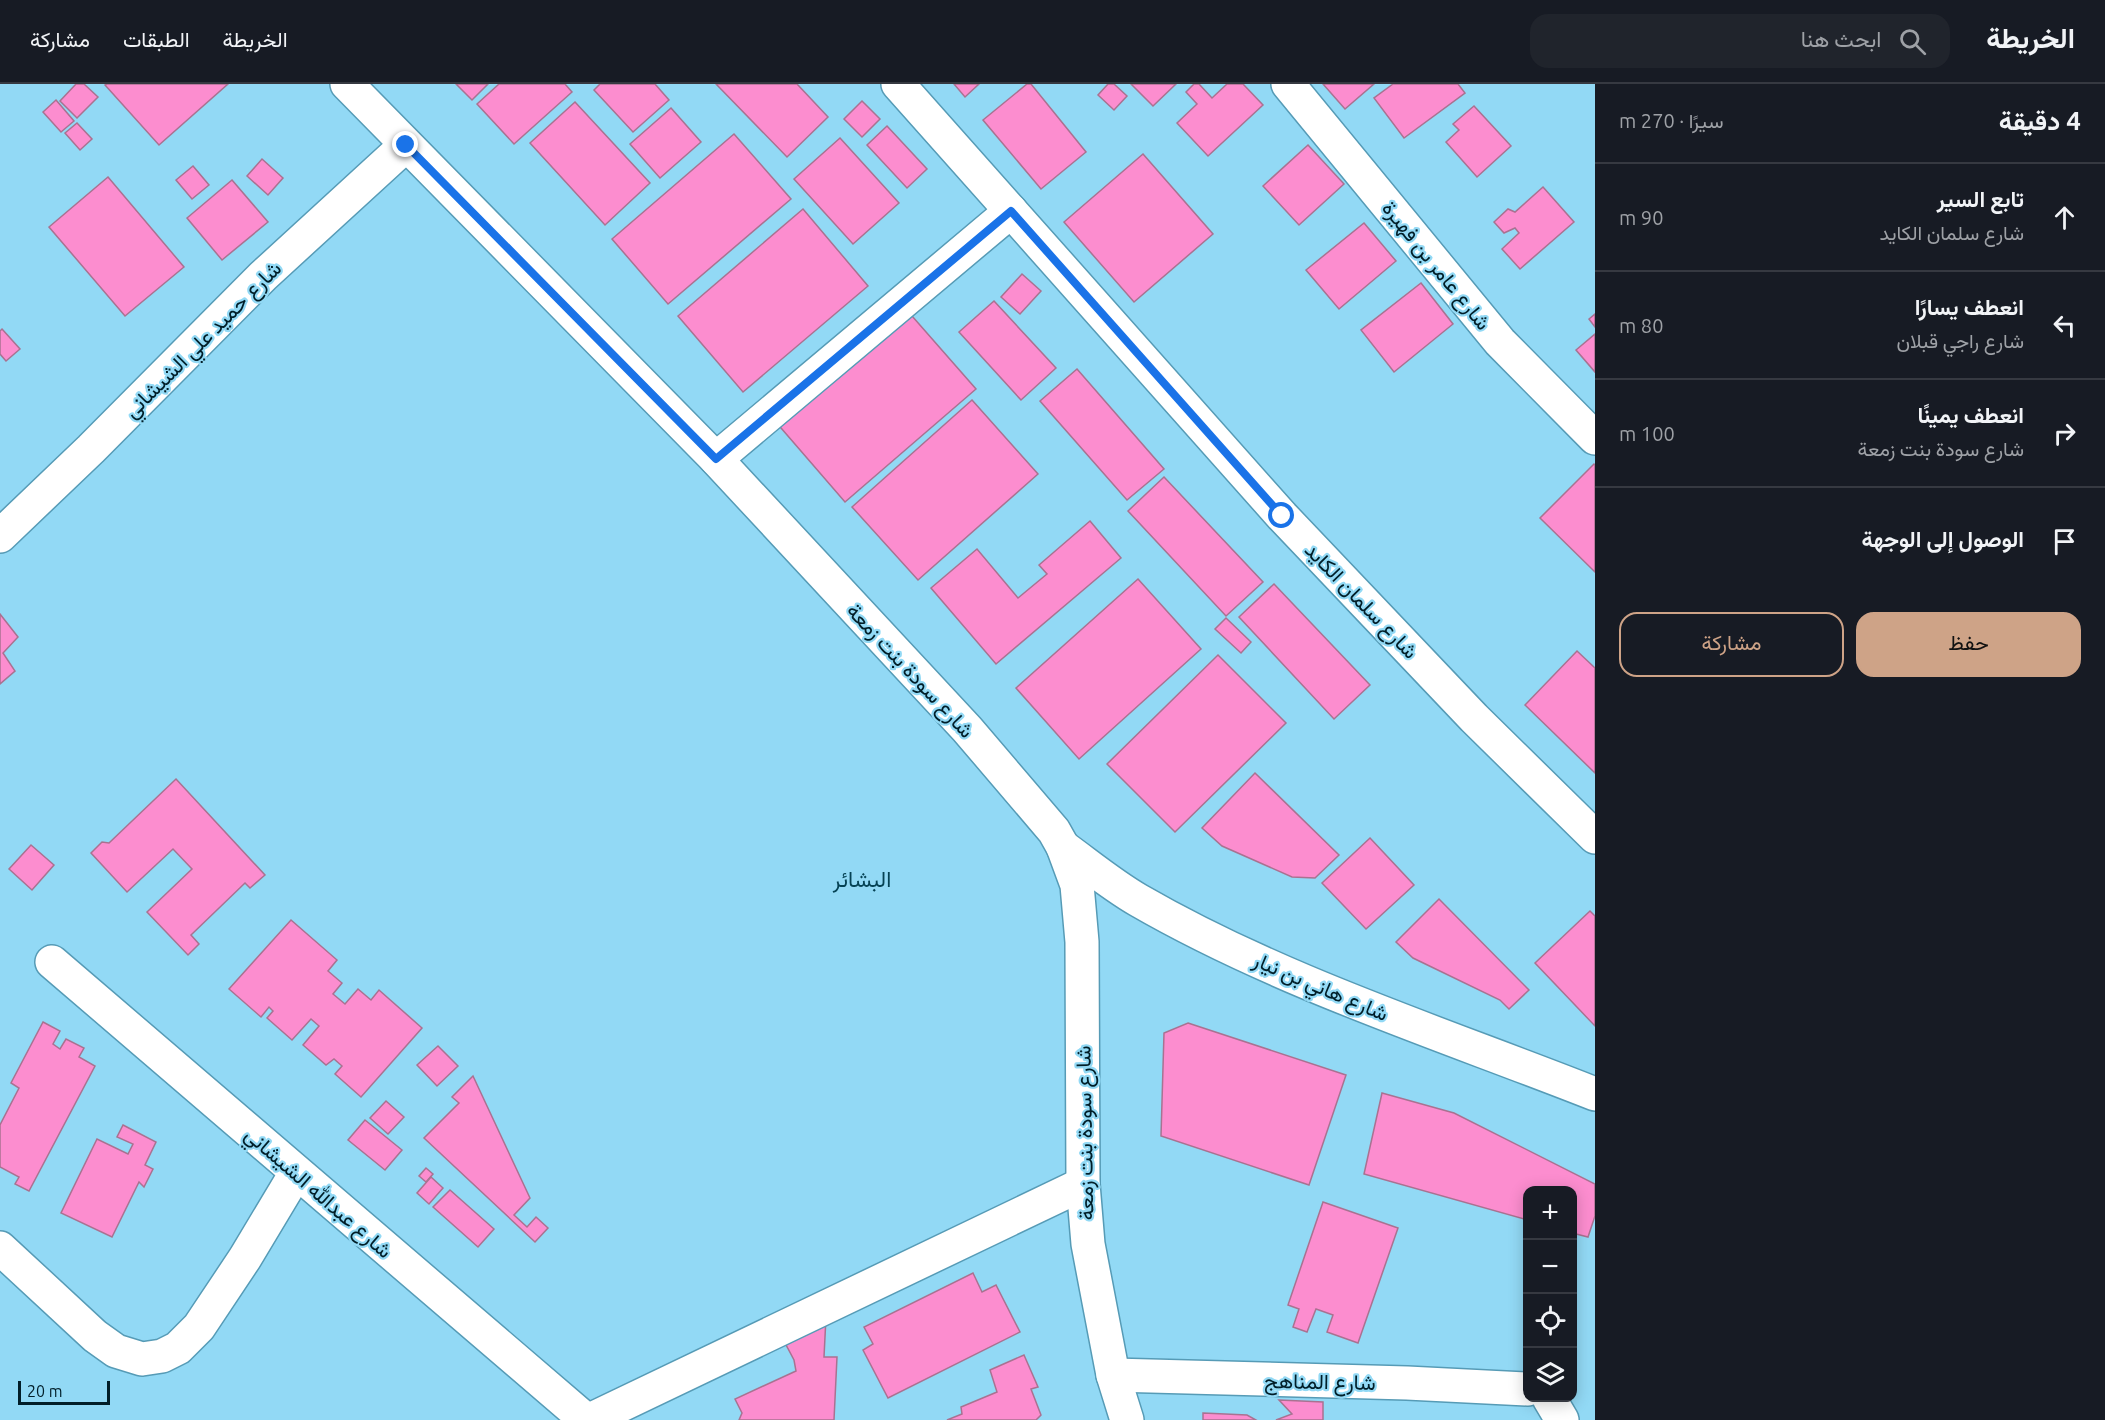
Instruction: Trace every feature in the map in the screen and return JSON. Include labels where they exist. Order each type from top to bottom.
[{"type":"street","name":"شارع سودة بنت زمعة","points":[[347,84],[716,459],[967,729],[1054,831],[1063,847],[1077,885],[1082,942],[1083,1184],[1088,1244],[1113,1375],[1127,1420]]},
{"type":"street","name":"شارع سلمان الكايد","points":[[898,84],[1282,516],[1474,718],[1595,837]]},
{"type":"street","name":"شارع عامر بن فهيرة","points":[[1288,84],[1500,342],[1595,438]]},
{"type":"street","name":"شارع حميد علي الشيشاني","points":[[0,536],[91,449],[263,276],[406,145]]},
{"type":"street","points":[[716,459],[1011,211]]},
{"type":"street","name":"شارع هاني بن نيار","points":[[1063,847],[1136,899],[1224,945],[1342,997],[1595,1094]]},
{"type":"street","name":"شارع عبدالله الشيشاني","points":[[52,962],[296,1173],[588,1420]]},
{"type":"street","points":[[0,1248],[95,1336],[116,1351],[142,1359],[162,1356],[178,1348],[199,1327],[245,1258],[296,1173]]},
{"type":"street","points":[[588,1420],[1083,1184]]},
{"type":"street","name":"شارع المناهج","points":[[1113,1375],[1407,1383],[1523,1389]]},
{"type":"street","points":[[1551,1402],[1562,1420]]},
{"type":"building","points":[[76,84],[84,84],[98,97],[77,118],[60,101]]},
{"type":"building","points":[[228,84],[159,145],[105,85]]},
{"type":"building","points":[[456,84],[488,84],[472,100]]},
{"type":"building","points":[[499,84],[565,84],[572,92],[514,144],[477,104]]},
{"type":"building","points":[[600,84],[655,84],[669,100],[633,132],[594,90]]},
{"type":"building","points":[[716,84],[797,84],[828,117],[787,157]]},
{"type":"building","points":[[954,84],[979,84],[965,97]]},
{"type":"building","points":[[1027,84],[1031,84],[1086,152],[1041,189],[983,120]]},
{"type":"building","points":[[1108,84],[1114,84],[1127,96],[1114,110],[1098,95]]},
{"type":"building","points":[[1131,84],[1176,84],[1153,106]]},
{"type":"building","points":[[1194,84],[1199,84],[1212,98],[1227,84],[1243,84],[1263,105],[1208,156],[1177,123],[1197,104],[1186,92]]},
{"type":"building","points":[[1323,84],[1374,84],[1345,109]]},
{"type":"building","points":[[1393,84],[1458,84],[1465,93],[1404,138],[1374,98]]},
{"type":"building","points":[[56,100],[74,121],[61,132],[43,112]]},
{"type":"building","points":[[862,101],[880,119],[862,137],[844,119]]},
{"type":"building","points":[[575,102],[650,183],[605,225],[530,143]]},
{"type":"building","points":[[1474,106],[1511,146],[1477,177],[1446,142],[1459,130],[1453,124]]},
{"type":"building","points":[[671,108],[701,142],[660,178],[630,144]]},
{"type":"building","points":[[77,123],[92,139],[80,150],[65,133]]},
{"type":"building","points":[[887,126],[927,169],[907,188],[867,145]]},
{"type":"building","points":[[734,134],[791,199],[668,304],[612,239]]},
{"type":"building","points":[[840,138],[899,203],[853,244],[794,179]]},
{"type":"building","points":[[1308,145],[1344,184],[1299,225],[1263,186]]},
{"type":"building","points":[[1143,154],[1213,234],[1134,302],[1064,222]]},
{"type":"building","points":[[262,159],[283,178],[268,195],[247,176]]},
{"type":"building","points":[[193,166],[209,185],[192,199],[176,180]]},
{"type":"building","points":[[108,177],[184,267],[125,316],[49,227]]},
{"type":"building","points":[[232,180],[268,222],[222,260],[187,218]]},
{"type":"building","points":[[1543,187],[1574,222],[1520,269],[1502,249],[1519,233],[1515,228],[1504,233],[1494,222],[1508,209],[1515,212]]},
{"type":"building","points":[[803,209],[868,286],[743,392],[678,316]]},
{"type":"building","points":[[1364,223],[1396,261],[1339,309],[1306,270]]},
{"type":"building","points":[[1022,274],[1041,291],[1020,314],[1001,297]]},
{"type":"building","points":[[1421,283],[1453,324],[1394,372],[1361,330]]},
{"type":"building","points":[[994,301],[1056,368],[1021,400],[959,332]]},
{"type":"building","points":[[905,308],[976,389],[845,502],[775,421]]},
{"type":"building","points":[[1595,314],[1595,327],[1589,319]]},
{"type":"building","points":[[2,329],[20,349],[6,361],[0,354],[0,331]]},
{"type":"building","points":[[1595,334],[1595,372],[1576,350]]},
{"type":"building","points":[[1077,369],[1164,469],[1127,500],[1040,401]]},
{"type":"building","points":[[972,400],[1038,474],[918,580],[852,507]]},
{"type":"building","points":[[1595,465],[1595,572],[1540,518]]},
{"type":"building","points":[[1164,477],[1263,582],[1226,616],[1128,511]]},
{"type":"building","points":[[1090,521],[1121,558],[996,664],[931,588],[977,549],[1018,598],[1047,574],[1039,565]]},
{"type":"building","points":[[1138,579],[1201,649],[1079,759],[1016,688]]},
{"type":"building","points":[[1274,584],[1370,685],[1334,719],[1239,617]]},
{"type":"building","points":[[0,614],[18,637],[3,653],[15,671],[0,684]]},
{"type":"building","points":[[1226,618],[1251,642],[1241,653],[1215,629]]},
{"type":"building","points":[[1577,651],[1595,668],[1595,773],[1525,705]]},
{"type":"building","points":[[1218,655],[1286,723],[1175,832],[1107,764]]},
{"type":"building","points":[[1255,773],[1339,855],[1315,878],[1292,877],[1222,846],[1202,828]]},
{"type":"building","points":[[176,779],[265,875],[250,888],[245,883],[191,935],[199,944],[188,955],[147,912],[192,869],[173,849],[127,892],[91,853],[102,842],[109,843]]},
{"type":"building","points":[[1370,838],[1414,885],[1366,929],[1322,883]]},
{"type":"building","points":[[31,845],[54,865],[32,890],[9,869]]},
{"type":"building","points":[[1439,899],[1529,990],[1509,1009],[1500,1000],[1413,958],[1396,942]]},
{"type":"building","points":[[1590,911],[1595,916],[1595,1026],[1535,963]]},
{"type":"building","points":[[291,920],[337,960],[328,971],[342,983],[333,994],[345,1004],[358,989],[371,1000],[379,990],[422,1028],[361,1097],[335,1074],[342,1066],[334,1059],[326,1065],[303,1045],[319,1026],[311,1019],[292,1040],[267,1018],[273,1011],[269,1007],[261,1017],[229,989]]},
{"type":"building","points":[[43,1022],[60,1031],[53,1044],[60,1049],[66,1039],[84,1048],[79,1057],[95,1066],[29,1191],[15,1184],[19,1177],[0,1167],[0,1125],[19,1088],[11,1083]]},
{"type":"building","points":[[1188,1023],[1346,1075],[1309,1185],[1161,1136],[1164,1033]]},
{"type":"building","points":[[438,1046],[458,1066],[437,1086],[417,1065]]},
{"type":"building","points":[[473,1076],[530,1198],[514,1215],[527,1227],[536,1217],[548,1228],[535,1242],[424,1138],[459,1103],[452,1097]]},
{"type":"building","points":[[1382,1093],[1454,1113],[1595,1184],[1595,1216],[1588,1237],[1577,1234],[1577,1186],[1523,1186],[1523,1219],[1364,1174]]},
{"type":"building","points":[[386,1101],[404,1117],[388,1134],[370,1118]]},
{"type":"building","points":[[365,1120],[402,1150],[385,1170],[348,1140]]},
{"type":"building","points":[[123,1125],[156,1142],[145,1165],[153,1169],[144,1187],[139,1182],[112,1237],[61,1213],[97,1139],[128,1154],[133,1144],[117,1137]]},
{"type":"building","points":[[426,1168],[433,1174],[426,1182],[419,1176]]},
{"type":"building","points":[[431,1177],[443,1188],[429,1204],[417,1193]]},
{"type":"building","points":[[450,1190],[494,1229],[478,1247],[433,1207]]},
{"type":"building","points":[[1323,1202],[1398,1228],[1358,1343],[1327,1332],[1333,1315],[1316,1309],[1307,1332],[1293,1327],[1299,1309],[1288,1305]]},
{"type":"building","points":[[973,1273],[982,1292],[996,1285],[1020,1332],[888,1398],[863,1350],[873,1344],[864,1327]]},
{"type":"building","points":[[826,1317],[824,1357],[837,1357],[834,1420],[739,1420],[742,1413],[735,1399],[796,1371],[794,1360],[784,1341]]},
{"type":"building","points":[[1024,1355],[1038,1387],[1031,1389],[1041,1415],[1036,1420],[947,1420],[962,1414],[961,1407],[997,1392],[990,1370]]},
{"type":"building","points":[[1279,1400],[1323,1402],[1323,1420],[1276,1420],[1292,1414]]},
{"type":"building","points":[[1203,1413],[1247,1415],[1256,1420],[1203,1420]]},
{"type":"district","name":"البشائر","points":[[862,878]]},
{"type":"route","points":[[406,145],[716,459],[1011,211],[1282,516]]}]
